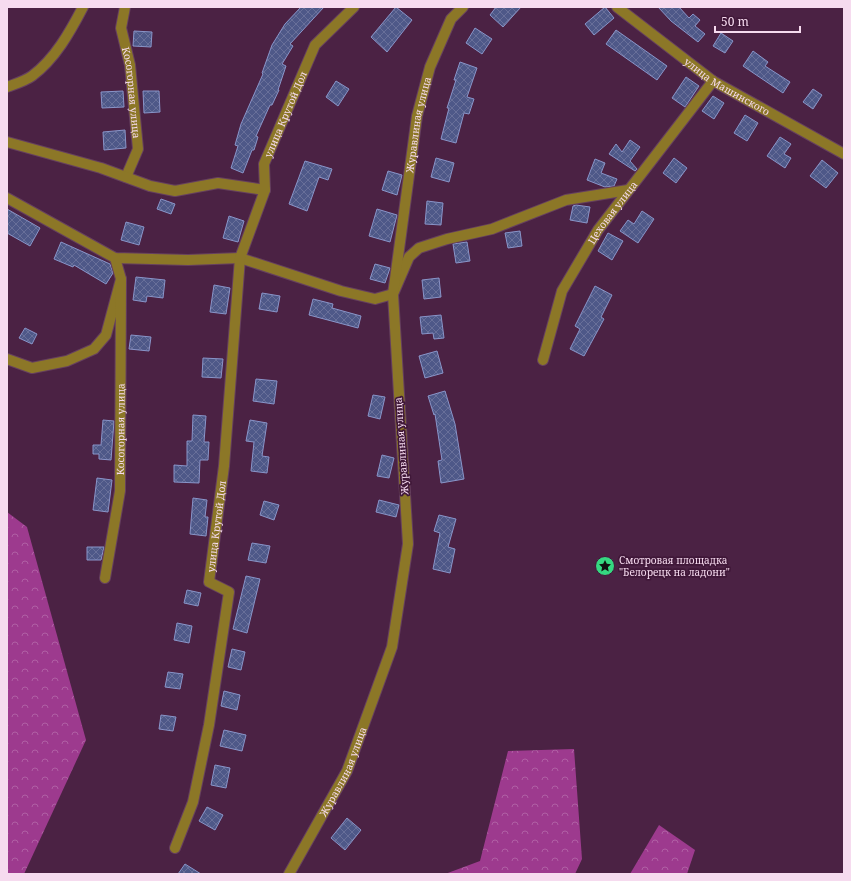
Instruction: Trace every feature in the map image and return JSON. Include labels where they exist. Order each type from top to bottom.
[{"type":"street","points":[[7,87],[31,77],[48,62],[75,22],[83,7]]},
{"type":"street","name":"Косогорная улица","points":[[125,7],[121,28],[130,65],[138,149],[126,177]]},
{"type":"street","name":"улица Крутой Дол","points":[[175,848],[195,794],[209,725],[229,592],[209,582],[224,466],[240,258],[265,190],[264,164],[314,45],[354,7]]},
{"type":"street","name":"Журавлиная улица","points":[[289,874],[347,771],[392,647],[408,544],[393,294],[417,116],[430,67],[451,19],[463,7]]},
{"type":"street","name":"улица Машинского","points":[[617,7],[713,81],[844,154]]},
{"type":"street","name":"Цеховая улица","points":[[543,360],[562,291],[598,230],[713,81]]},
{"type":"street","points":[[7,142],[101,168],[150,186],[175,192],[218,183],[265,190]]},
{"type":"street","points":[[7,198],[115,258],[188,260],[240,258],[341,292],[375,299],[393,294],[409,257],[418,248],[447,239],[492,229],[566,200],[628,190]]},
{"type":"street","name":"Косогорная улица","points":[[105,578],[120,491],[122,279],[115,258]]},
{"type":"street","points":[[7,359],[32,368],[68,361],[94,349],[106,335],[122,279]]},
{"type":"green space","points":[[7,512],[27,527],[86,740],[24,874],[7,874]]},
{"type":"green space","points":[[574,749],[582,859],[575,874],[445,874],[480,861],[508,751]]},
{"type":"green space","points":[[659,825],[695,850],[687,874],[630,874]]},
{"type":"building","points":[[301,7],[324,7],[290,44],[293,46],[282,64],[286,66],[279,90],[272,105],[270,105],[256,136],[258,137],[254,150],[252,150],[243,173],[231,168],[238,146],[235,145],[241,124],[263,74],[262,73],[272,45],[285,24]]},
{"type":"building","points":[[396,7],[412,20],[387,52],[371,37]]},
{"type":"building","points":[[496,7],[521,7],[503,27],[490,15]]},
{"type":"building","points":[[605,7],[614,18],[594,35],[585,24]]},
{"type":"building","points":[[658,7],[679,7],[689,18],[693,14],[700,20],[695,26],[705,34],[698,42],[671,21]]},
{"type":"building","points":[[475,28],[492,39],[482,54],[466,43]]},
{"type":"building","points":[[616,30],[667,66],[657,80],[606,44]]},
{"type":"building","points":[[134,31],[152,32],[151,47],[133,46]]},
{"type":"building","points":[[721,33],[733,41],[725,53],[713,46]]},
{"type":"building","points":[[753,51],[768,62],[765,66],[790,82],[783,93],[743,66]]},
{"type":"building","points":[[460,62],[477,68],[467,97],[474,99],[469,114],[464,113],[456,143],[441,139],[449,108],[447,108]]},
{"type":"building","points":[[686,77],[699,86],[685,107],[672,98]]},
{"type":"building","points":[[336,81],[349,89],[338,106],[326,97]]},
{"type":"building","points":[[813,89],[822,95],[813,109],[803,102]]},
{"type":"building","points":[[123,91],[124,107],[102,108],[101,92]]},
{"type":"building","points":[[143,91],[159,91],[160,112],[144,113]]},
{"type":"building","points":[[713,96],[724,103],[714,119],[702,111]]},
{"type":"building","points":[[745,115],[758,123],[747,141],[734,133]]},
{"type":"building","points":[[125,130],[126,148],[104,150],[103,132]]},
{"type":"building","points":[[780,137],[791,144],[784,154],[791,158],[785,168],[767,156]]},
{"type":"building","points":[[630,140],[640,147],[630,161],[637,169],[635,171],[609,154],[616,144],[622,152]]},
{"type":"building","points":[[436,158],[454,163],[449,182],[431,177]]},
{"type":"building","points":[[674,158],[687,168],[676,183],[663,173]]},
{"type":"building","points":[[595,159],[605,163],[601,173],[617,179],[614,186],[605,187],[587,180]]},
{"type":"building","points":[[822,160],[838,173],[826,188],[810,176]]},
{"type":"building","points":[[305,161],[332,169],[328,180],[319,177],[307,211],[289,204]]},
{"type":"building","points":[[388,171],[402,175],[397,195],[382,190]]},
{"type":"building","points":[[161,199],[175,204],[171,214],[157,209]]},
{"type":"building","points":[[427,201],[443,203],[441,225],[425,224]]},
{"type":"building","points":[[573,206],[590,207],[587,223],[570,220]]},
{"type":"building","points":[[7,209],[40,228],[30,246],[7,233]]},
{"type":"building","points":[[377,209],[397,215],[390,242],[369,236]]},
{"type":"building","points":[[642,211],[654,219],[638,243],[620,231],[628,220],[634,224]]},
{"type":"building","points":[[229,216],[244,221],[238,242],[223,238]]},
{"type":"building","points":[[126,222],[144,227],[139,245],[121,240]]},
{"type":"building","points":[[520,231],[522,246],[508,248],[505,233]]},
{"type":"building","points":[[608,233],[623,241],[612,260],[598,251]]},
{"type":"building","points":[[61,242],[110,264],[113,273],[106,284],[74,265],[73,267],[54,259]]},
{"type":"building","points":[[467,242],[470,261],[456,263],[453,244]]},
{"type":"building","points":[[375,264],[390,268],[385,283],[370,279]]},
{"type":"building","points":[[136,277],[165,280],[163,298],[147,296],[146,302],[133,300]]},
{"type":"building","points":[[439,278],[441,297],[424,299],[422,280]]},
{"type":"building","points":[[214,285],[230,288],[226,314],[210,312]]},
{"type":"building","points":[[595,286],[612,295],[601,317],[604,319],[584,356],[570,349],[580,329],[575,326]]},
{"type":"building","points":[[262,293],[280,296],[277,312],[259,309]]},
{"type":"building","points":[[313,299],[333,304],[332,308],[361,316],[358,328],[309,315]]},
{"type":"building","points":[[441,315],[444,338],[434,339],[433,333],[422,334],[420,317]]},
{"type":"building","points":[[25,328],[37,334],[32,344],[19,338]]},
{"type":"building","points":[[131,335],[151,337],[149,351],[129,349]]},
{"type":"building","points":[[437,351],[443,373],[425,378],[419,356]]},
{"type":"building","points":[[203,358],[223,359],[221,378],[202,377]]},
{"type":"building","points":[[256,379],[277,381],[274,404],[253,401]]},
{"type":"building","points":[[445,391],[455,424],[464,479],[441,483],[438,461],[442,460],[435,414],[434,415],[428,396]]},
{"type":"building","points":[[373,395],[385,397],[380,419],[368,416]]},
{"type":"building","points":[[193,415],[206,416],[204,442],[209,442],[208,460],[200,460],[199,483],[174,482],[174,465],[187,466],[187,441],[192,441]]},
{"type":"building","points":[[103,420],[114,421],[111,460],[99,459],[99,454],[93,454],[93,445],[101,445]]},
{"type":"building","points":[[250,420],[267,423],[262,456],[269,457],[267,473],[251,471],[254,442],[246,441]]},
{"type":"building","points":[[382,455],[394,458],[389,478],[377,476]]},
{"type":"building","points":[[97,478],[112,480],[108,512],[93,510]]},
{"type":"building","points":[[193,498],[207,500],[205,517],[208,517],[206,536],[190,534]]},
{"type":"building","points":[[379,500],[399,505],[396,517],[376,512]]},
{"type":"building","points":[[264,501],[279,505],[274,520],[260,515]]},
{"type":"building","points":[[439,515],[456,519],[448,547],[455,549],[450,573],[433,569],[440,533],[434,531]]},
{"type":"building","points":[[252,543],[270,546],[266,563],[248,560]]},
{"type":"building","points":[[87,547],[104,547],[101,560],[87,560]]},
{"type":"building","points":[[246,576],[260,579],[247,633],[233,629]]},
{"type":"building","points":[[187,590],[201,593],[198,606],[184,603]]},
{"type":"building","points":[[177,623],[192,626],[189,643],[174,640]]},
{"type":"building","points":[[232,649],[245,652],[241,670],[228,667]]},
{"type":"building","points":[[168,672],[183,674],[180,689],[165,687]]},
{"type":"building","points":[[224,691],[240,695],[237,710],[221,706]]},
{"type":"building","points":[[161,715],[176,717],[173,731],[159,729]]},
{"type":"building","points":[[224,730],[246,735],[242,751],[220,746]]},
{"type":"building","points":[[215,765],[230,768],[226,788],[211,785]]},
{"type":"building","points":[[207,807],[223,815],[215,830],[199,821]]},
{"type":"building","points":[[347,818],[361,830],[345,850],[331,838]]},
{"type":"building","points":[[185,864],[201,874],[178,874]]},
{"type":"place","name":"Смотровая площадка \"Белорецк на ладони\"","points":[[605,566]]}]
